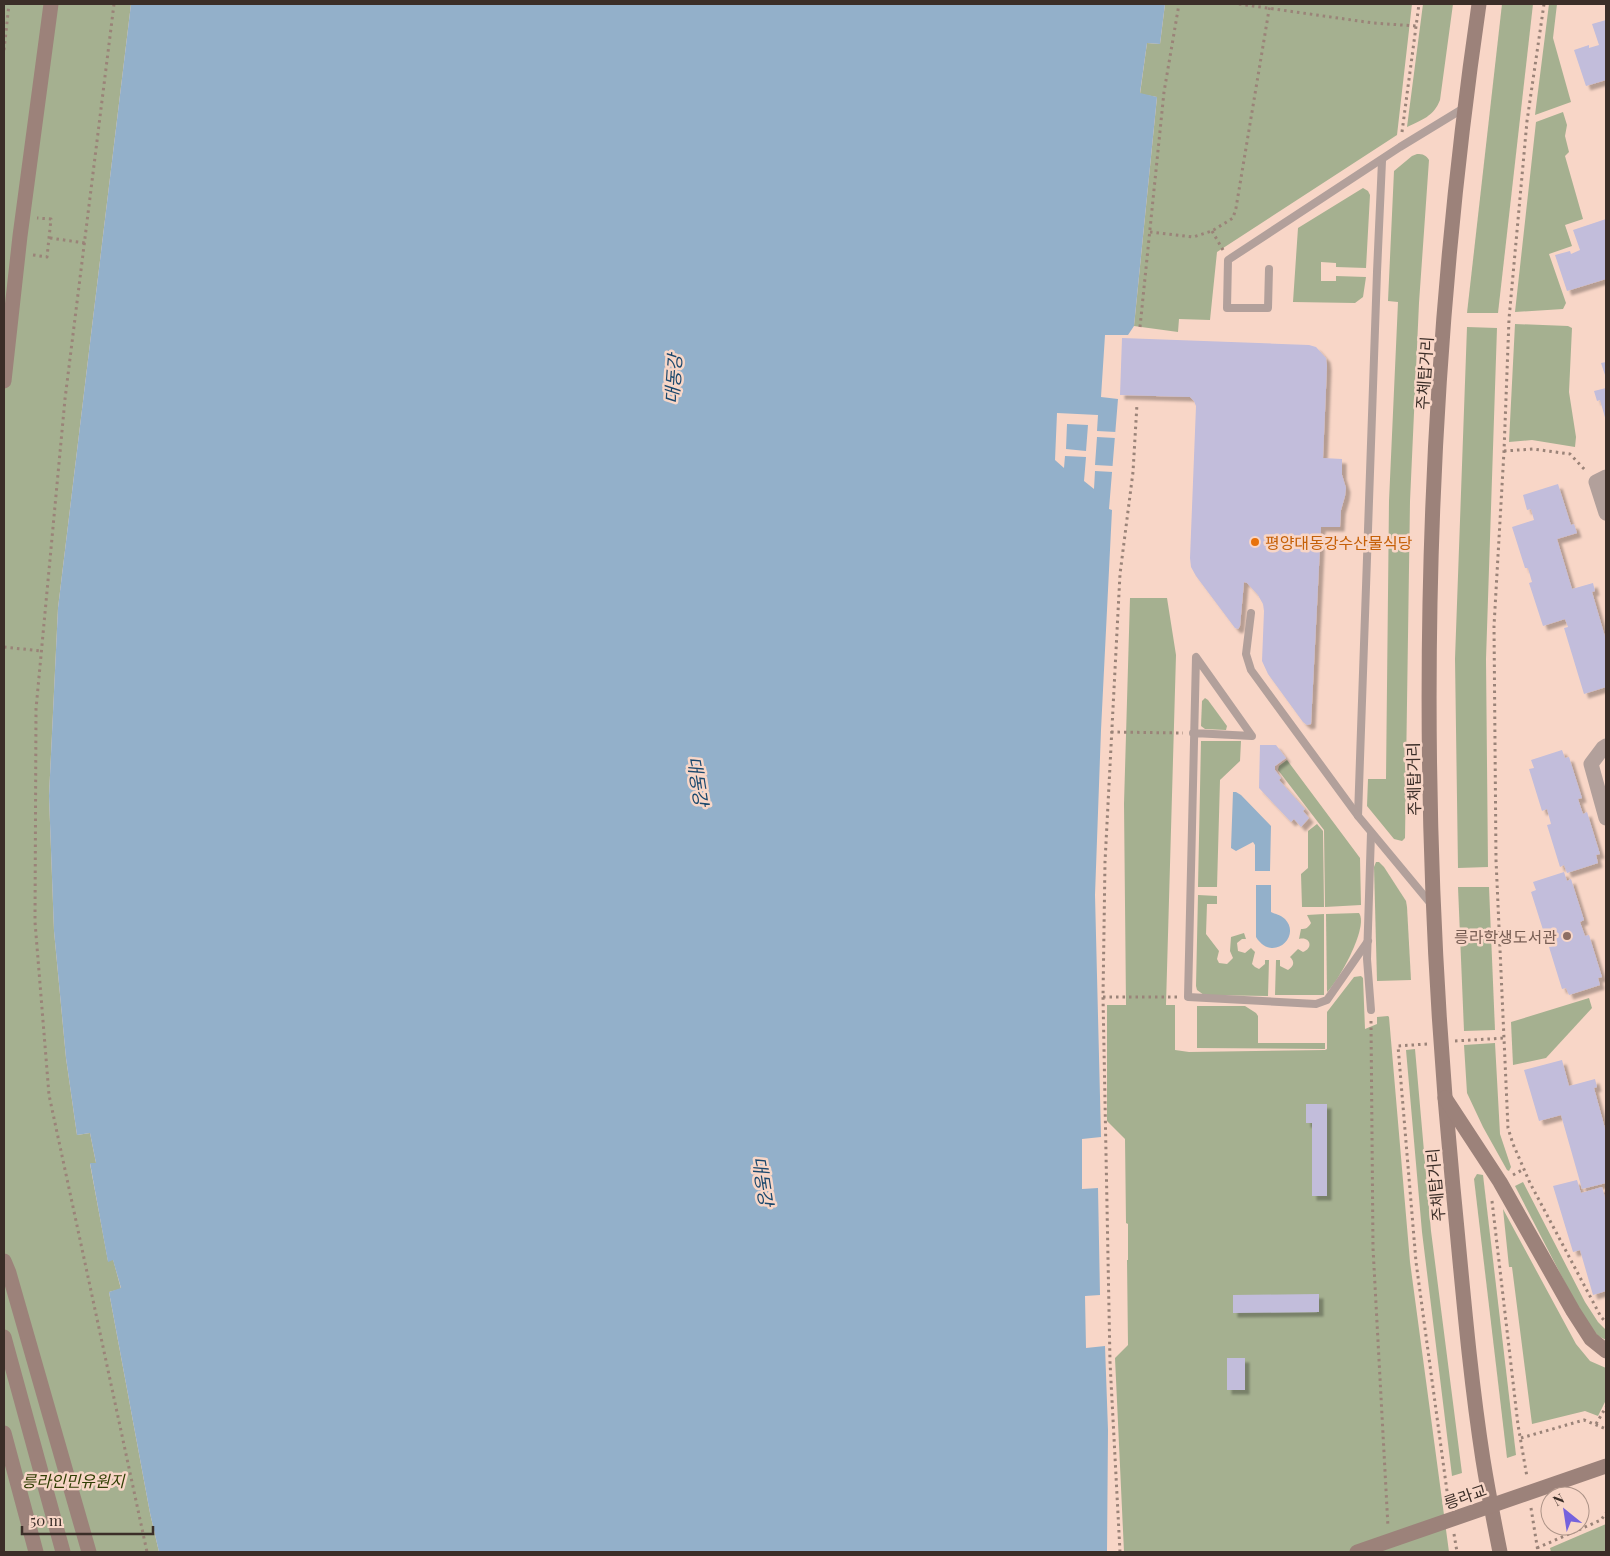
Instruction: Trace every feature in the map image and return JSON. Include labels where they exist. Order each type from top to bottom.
[{"type":"main road","points":[[4,381],[20,236],[51,4]]},
{"type":"main road","name":"주체탑거리","points":[[1479,4],[1464,108],[1448,267],[1433,498],[1429,698],[1434,908],[1444,1097],[1468,1350],[1483,1460],[1500,1552]]},
{"type":"main road","points":[[1444,1097],[1500,1182],[1573,1311],[1591,1339],[1606,1351]]},
{"type":"main road","points":[[4,1261],[89,1552]]},
{"type":"main road","points":[[4,1337],[63,1552]]},
{"type":"main road","points":[[4,1433],[36,1552]]},
{"type":"main road","name":"릉라교","points":[[1357,1552],[1606,1466]]},
{"type":"street","points":[[1601,480],[1606,513]]},
{"type":"street","points":[[1606,746],[1591,764],[1606,818]]},
{"type":"lane","points":[[1269,269],[1268,308],[1227,308],[1228,260],[1464,108]]},
{"type":"lane","points":[[1358,816],[1382,160]]},
{"type":"lane","points":[[1251,613],[1246,654],[1251,670],[1371,833],[1434,908]]},
{"type":"lane","points":[[1193,734],[1252,736],[1196,658],[1193,734],[1188,997],[1316,1004],[1328,1000],[1368,941]]},
{"type":"lane","points":[[1371,833],[1367,959],[1371,1010]]},
{"type":"path","points":[[4,50],[9,4]]},
{"type":"path","points":[[114,4],[65,399],[36,709],[35,922],[48,1095],[147,1552]]},
{"type":"path","points":[[1140,327],[1164,92],[1178,4]]},
{"type":"path","points":[[1239,4],[1270,6],[1373,23],[1416,26]]},
{"type":"path","points":[[1400,148],[1419,4]]},
{"type":"path","points":[[1544,4],[1527,121],[1511,299],[1494,626],[1496,860],[1508,1128],[1524,1170],[1601,1316],[1606,1322]]},
{"type":"path","points":[[1150,232],[1193,237],[1212,231],[1232,218],[1236,208],[1270,6]]},
{"type":"path","points":[[47,257],[51,219]]},
{"type":"path","points":[[1212,231],[1228,260]]},
{"type":"path","points":[[50,238],[85,243]]},
{"type":"path","points":[[1120,1552],[1110,1362],[1103,997],[1105,862],[1120,574],[1133,472],[1137,404]]},
{"type":"path","points":[[1504,451],[1533,449],[1570,454],[1601,480]]},
{"type":"path","points":[[4,647],[42,651]]},
{"type":"path","points":[[1111,732],[1193,734]]},
{"type":"path","points":[[1103,997],[1188,997]]},
{"type":"path","points":[[1371,1010],[1373,1248],[1388,1534]]},
{"type":"path","points":[[1450,1513],[1416,1262],[1398,1046],[1505,1038]]},
{"type":"path","points":[[1524,1170],[1500,1182],[1492,1199],[1520,1438],[1528,1484]]},
{"type":"path","points":[[1596,1424],[1606,1407]]},
{"type":"path","points":[[1520,1438],[1584,1420],[1606,1429]]},
{"type":"path","points":[[1530,1502],[1538,1552]]},
{"type":"path","points":[[1538,1548],[1601,1520],[1606,1513]]},
{"type":"path","points":[[1454,1533],[1457,1552]]},
{"type":"green space","name":"릉라인민유원지","points":[[4,4],[131,4],[58,608],[49,796],[54,931],[66,1058],[77,1135],[90,1133],[96,1163],[90,1164],[108,1261],[113,1259],[121,1289],[109,1292],[159,1552],[4,1552]]},
{"type":"green space","points":[[1165,4],[1412,4],[1397,135],[1217,252],[1210,320],[1179,319],[1178,332],[1134,326],[1157,97],[1140,94],[1147,43],[1160,44]]},
{"type":"green space","points":[[1423,4],[1453,4],[1440,100],[1431,114],[1407,127]]},
{"type":"green space","points":[[1502,4],[1533,4],[1498,313],[1467,313]]},
{"type":"green space","points":[[1549,4],[1557,4],[1553,38],[1571,102],[1535,115]]},
{"type":"green space","points":[[1563,112],[1567,125],[1565,136],[1569,152],[1565,156],[1583,219],[1565,225],[1572,246],[1549,254],[1566,303],[1563,309],[1515,312],[1536,122]]},
{"type":"green space","points":[[1417,154],[1424,155],[1429,160],[1419,303],[1410,501],[1405,838],[1402,841],[1394,839],[1367,806],[1368,779],[1386,779],[1389,501],[1398,302],[1388,301],[1394,171]]},
{"type":"green space","points":[[1363,188],[1370,195],[1366,268],[1336,267],[1336,263],[1321,262],[1321,281],[1336,281],[1336,276],[1366,277],[1363,297],[1355,303],[1293,302],[1298,228]]},
{"type":"green space","points":[[1515,324],[1568,326],[1572,328],[1569,392],[1576,437],[1575,447],[1532,440],[1509,442]]},
{"type":"green space","points":[[1467,327],[1497,328],[1486,659],[1488,867],[1458,868],[1455,659]]},
{"type":"green space","points":[[1130,598],[1167,598],[1176,655],[1166,1005],[1175,1005],[1175,1050],[1189,1052],[1325,1050],[1327,1049],[1327,1012],[1354,977],[1361,976],[1363,978],[1365,1029],[1377,1024],[1377,1017],[1389,1017],[1410,1262],[1449,1552],[1124,1552],[1115,1358],[1128,1345],[1128,1224],[1126,1223],[1125,1139],[1107,1121],[1107,1005],[1126,1005],[1124,804]]},
{"type":"green space","points":[[1205,698],[1227,726],[1226,730],[1205,729],[1201,726],[1202,701]]},
{"type":"green space","points":[[1201,741],[1241,741],[1240,761],[1220,780],[1217,887],[1198,887]]},
{"type":"green space","points":[[1287,760],[1360,858],[1361,905],[1325,907],[1324,830],[1278,770],[1279,766]]},
{"type":"green space","points":[[1317,824],[1323,831],[1324,907],[1302,907],[1301,874],[1308,868],[1308,831]]},
{"type":"green space","points":[[1376,862],[1379,862],[1384,867],[1406,901],[1411,980],[1377,981],[1374,867]]},
{"type":"green space","points":[[1458,887],[1489,887],[1495,1030],[1464,1031]]},
{"type":"green space","points":[[1198,895],[1217,896],[1217,904],[1207,904],[1206,934],[1219,951],[1217,959],[1219,963],[1227,964],[1233,958],[1230,951],[1231,937],[1244,933],[1246,939],[1242,939],[1237,943],[1238,951],[1245,953],[1251,948],[1255,952],[1252,964],[1259,969],[1265,964],[1265,960],[1269,960],[1268,996],[1204,995],[1197,990]]},
{"type":"green space","points":[[1359,913],[1361,920],[1360,930],[1356,942],[1345,966],[1327,992],[1326,914]]},
{"type":"green space","points":[[1324,914],[1324,995],[1275,995],[1276,960],[1280,960],[1280,966],[1288,970],[1293,965],[1290,957],[1298,949],[1303,952],[1309,948],[1309,943],[1306,939],[1299,939],[1301,929],[1307,928],[1311,923],[1307,915]]},
{"type":"green space","points":[[1589,998],[1592,1008],[1546,1058],[1513,1065],[1511,1022]]},
{"type":"green space","points":[[1197,1006],[1245,1006],[1258,1016],[1258,1043],[1325,1043],[1325,1049],[1197,1048]]},
{"type":"green space","points":[[1495,1043],[1500,1134],[1511,1167],[1509,1171],[1483,1127],[1467,1093],[1464,1045]]},
{"type":"green space","points":[[1415,1049],[1431,1231],[1462,1473],[1452,1476],[1422,1232],[1406,1050]]},
{"type":"green space","points":[[1477,1174],[1483,1175],[1516,1455],[1507,1458],[1474,1179]]},
{"type":"green space","points":[[1523,1182],[1585,1302],[1598,1322],[1606,1330],[1606,1340],[1598,1336],[1591,1328],[1577,1306],[1515,1186]]},
{"type":"green space","points":[[1503,1209],[1576,1344],[1590,1361],[1606,1368],[1606,1400],[1598,1416],[1585,1411],[1532,1424],[1512,1267],[1509,1267]]},
{"type":"green space","points":[[1606,1524],[1606,1552],[1551,1552],[1550,1548],[1578,1536],[1590,1536],[1590,1531]]},
{"type":"water","name":"대동강","points":[[131,4],[1165,4],[1160,44],[1147,43],[1140,93],[1157,97],[1134,326],[1128,335],[1105,335],[1101,397],[1118,399],[1109,509],[1112,510],[1095,895],[1101,1137],[1082,1139],[1082,1189],[1098,1188],[1100,1295],[1085,1296],[1086,1348],[1105,1346],[1108,1430],[1107,1552],[159,1552],[109,1292],[121,1288],[113,1260],[108,1262],[90,1163],[96,1163],[90,1133],[77,1135],[66,1058],[54,931],[49,796],[58,608]]},
{"type":"water","points":[[1233,792],[1241,795],[1271,826],[1270,871],[1255,871],[1255,845],[1253,842],[1236,851],[1231,848]]},
{"type":"water","points":[[1256,885],[1271,885],[1271,912],[1285,919],[1289,926],[1290,933],[1288,939],[1277,947],[1270,948],[1256,937]]},
{"type":"pier","points":[[1057,413],[1098,415],[1097,431],[1116,432],[1115,438],[1097,437],[1095,465],[1113,466],[1113,472],[1095,471],[1094,489],[1084,481],[1086,457],[1065,456],[1064,468],[1055,460]],"holes":[[[1067,424],[1088,425],[1086,451],[1066,449]]]},
{"type":"building","points":[[1606,20],[1606,80],[1586,86],[1574,50],[1589,45],[1589,48],[1599,45],[1592,24]]},
{"type":"building","points":[[1606,219],[1606,279],[1567,291],[1555,255],[1570,251],[1571,254],[1580,250],[1573,230]]},
{"type":"building","name":"평양대동강수산물식당","points":[[1122,338],[1309,345],[1316,347],[1326,358],[1323,458],[1342,459],[1342,475],[1346,488],[1341,510],[1340,527],[1321,527],[1311,724],[1307,725],[1303,722],[1268,674],[1262,661],[1264,611],[1263,604],[1258,595],[1244,582],[1240,626],[1238,629],[1235,628],[1191,567],[1196,406],[1190,397],[1120,395]]},
{"type":"building","points":[[1606,362],[1606,378],[1601,363]]},
{"type":"building","points":[[1606,388],[1606,421],[1600,400],[1597,401],[1594,391]]},
{"type":"building","points":[[1558,484],[1571,525],[1574,524],[1577,533],[1557,539],[1572,589],[1593,583],[1595,591],[1592,592],[1606,640],[1606,687],[1584,694],[1564,628],[1568,627],[1565,619],[1543,626],[1529,583],[1532,582],[1528,568],[1525,568],[1512,527],[1534,520],[1531,509],[1527,510],[1523,495]]},
{"type":"building","points":[[1260,745],[1276,745],[1286,758],[1275,766],[1275,770],[1281,778],[1279,780],[1305,809],[1303,811],[1309,818],[1301,827],[1294,819],[1291,822],[1259,788]]},
{"type":"building","points":[[1562,750],[1565,758],[1569,757],[1582,798],[1578,799],[1583,814],[1587,812],[1600,854],[1596,855],[1598,863],[1567,873],[1564,865],[1560,867],[1547,825],[1551,824],[1547,809],[1542,811],[1529,769],[1534,768],[1531,760]]},
{"type":"building","points":[[1564,872],[1567,881],[1571,879],[1584,920],[1580,922],[1585,936],[1589,935],[1602,977],[1598,978],[1600,985],[1569,995],[1566,988],[1562,989],[1549,947],[1553,946],[1548,932],[1544,933],[1531,892],[1536,890],[1533,882]]},
{"type":"building","points":[[1562,1060],[1569,1086],[1595,1079],[1597,1087],[1594,1088],[1606,1132],[1606,1183],[1582,1189],[1561,1115],[1539,1121],[1524,1070]]},
{"type":"building","points":[[1306,1104],[1327,1104],[1327,1196],[1312,1196],[1312,1123],[1306,1123]]},
{"type":"building","points":[[1577,1180],[1581,1193],[1602,1187],[1606,1201],[1606,1291],[1593,1295],[1580,1250],[1573,1252],[1553,1186]]},
{"type":"building","points":[[1319,1294],[1319,1312],[1233,1313],[1233,1295]]},
{"type":"building","points":[[1227,1358],[1245,1358],[1245,1390],[1227,1390]]},
{"type":"place","name":"평양대동강수산물식당","points":[[1255,542]]},
{"type":"place","name":"릉라학생도서관","points":[[1567,936]]}]
